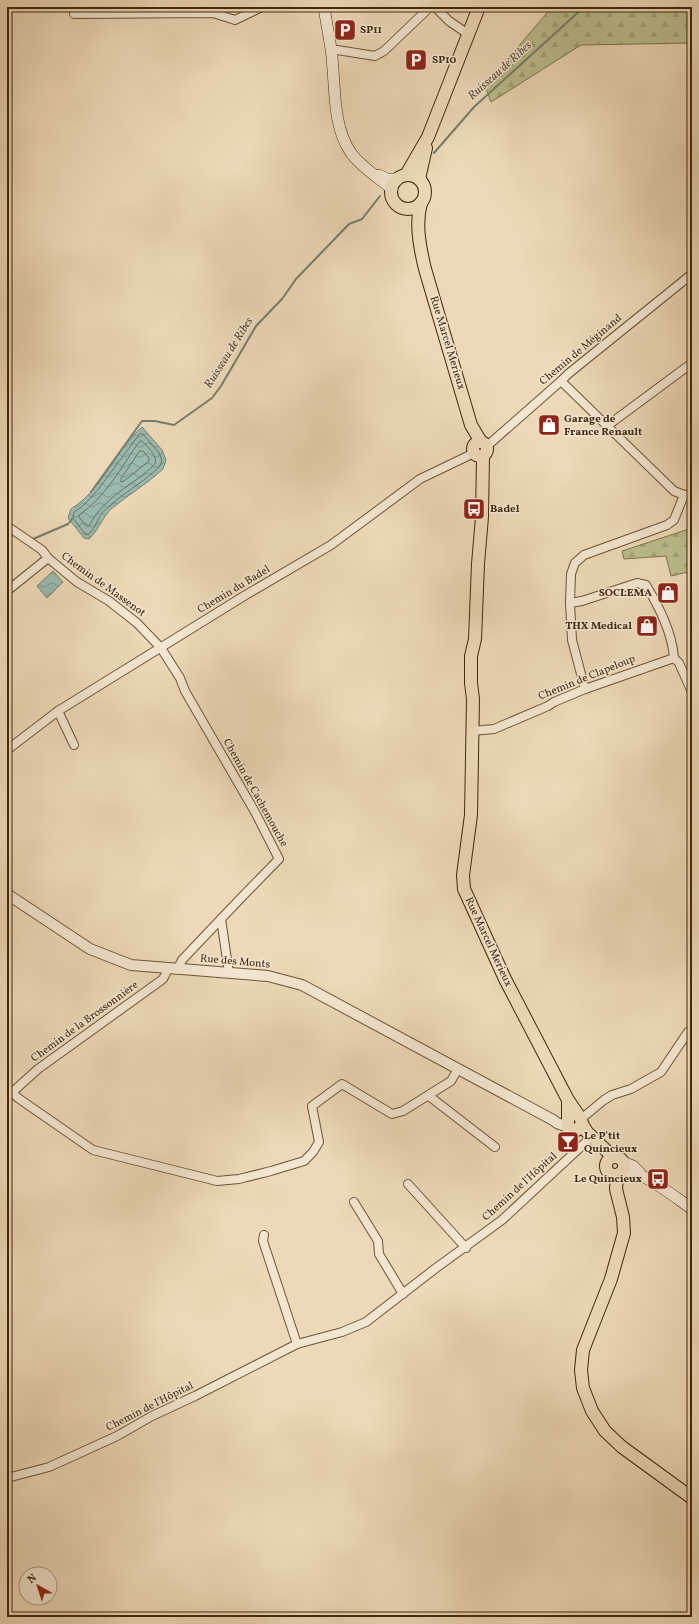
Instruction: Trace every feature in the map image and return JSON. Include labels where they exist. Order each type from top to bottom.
[{"type":"main road","points":[[324,7],[332,49],[339,125],[344,140],[351,152],[369,171],[392,189],[394,200],[397,204],[405,208],[414,207],[421,203],[425,192],[424,187],[415,176],[387,179],[369,171]]},
{"type":"main road","points":[[419,179],[428,137],[480,7]]},
{"type":"main road","points":[[392,189],[402,177],[428,137]]},
{"type":"main road","name":"Rue Marcel Merieux","points":[[421,203],[418,213],[420,241],[425,269],[471,426],[481,449],[483,512],[478,564],[475,638],[471,663],[473,699],[471,815],[463,875],[464,889],[505,979],[571,1104],[575,1122],[587,1141],[615,1167]]},
{"type":"main road","name":"Rue Marcel Merieux","points":[[405,208],[420,241]]},
{"type":"main road","name":"Rue Marcel Merieux","points":[[575,1122],[587,1132],[615,1167]]},
{"type":"main road","name":"Rue Marcel Merieux","points":[[615,1167],[627,1162],[638,1169],[641,1175],[692,1209]]},
{"type":"main road","points":[[615,1167],[610,1184],[617,1194],[623,1217],[624,1233],[611,1279],[582,1350],[580,1370],[583,1388],[592,1411],[605,1431],[622,1447],[692,1498]]},
{"type":"street","points":[[74,14],[213,13],[235,20],[262,7]]},
{"type":"street","points":[[332,49],[375,56],[384,51],[430,7]]},
{"type":"street","points":[[435,7],[449,22],[468,34]]},
{"type":"street","name":"Chemin de Méginand","points":[[481,449],[568,374],[692,274]]},
{"type":"street","points":[[607,426],[692,363]]},
{"type":"street","points":[[561,381],[674,491],[688,495],[674,520],[667,525],[584,555],[575,563],[571,574],[570,603],[572,640],[585,689]]},
{"type":"street","name":"Chemin du Badel","points":[[7,750],[58,711],[244,596],[331,545],[420,479],[481,449]]},
{"type":"street","name":"Chemin de Massenot","points":[[7,526],[42,550],[48,558],[77,582],[109,601],[137,623],[161,648]]},
{"type":"street","name":"Chemin de Massenot","points":[[7,591],[48,558]]},
{"type":"street","points":[[570,603],[582,601],[637,583],[646,585],[670,633],[674,658],[679,663],[692,692]]},
{"type":"street","name":"Chemin de Cachemouche","points":[[161,648],[180,678],[185,691],[255,812],[279,860],[173,969]]},
{"type":"street","name":"Chemin de Clapeloup","points":[[472,731],[494,728],[585,689],[674,658]]},
{"type":"street","points":[[58,711],[74,745]]},
{"type":"street","name":"Rue des Monts","points":[[7,894],[90,949],[131,965],[268,976],[302,984],[553,1120],[575,1122]]},
{"type":"street","points":[[221,919],[229,974]]},
{"type":"street","name":"Chemin de la Brossonnière","points":[[173,969],[163,979],[72,1043],[38,1069],[10,1095],[18,1098],[93,1150],[217,1181],[245,1178],[304,1161],[319,1142],[312,1106],[342,1084],[392,1114],[403,1111],[429,1096]]},
{"type":"street","points":[[575,1122],[612,1095],[631,1089],[661,1072],[688,1032]]},
{"type":"street","points":[[458,1069],[451,1081],[429,1096],[495,1147]]},
{"type":"street","name":"Chemin de l'Hôpital","points":[[7,1478],[49,1467],[89,1449],[297,1344],[342,1332],[366,1322],[502,1220],[587,1141]]},
{"type":"street","points":[[408,1184],[466,1248]]},
{"type":"street","points":[[354,1202],[378,1241],[379,1254],[403,1294]]},
{"type":"street","points":[[264,1235],[263,1241],[297,1344]]},
{"type":"green space","points":[[552,7],[692,7],[692,43],[581,45],[491,102],[485,86]]},
{"type":"green space","points":[[692,528],[692,571],[671,576],[666,556],[624,559],[622,551]]},
{"type":"water","points":[[142,427],[162,450],[166,460],[163,469],[151,480],[111,509],[92,536],[89,539],[84,538],[68,518],[71,509],[91,492],[124,447]]},
{"type":"water","points":[[53,571],[63,582],[47,598],[37,586]]},
{"type":"waterway","name":"Ruisseau de Ribes","points":[[434,153],[474,107],[584,7]]},
{"type":"waterway","name":"Ruisseau de Ribes","points":[[91,492],[142,421],[155,421],[174,425],[212,398],[221,386],[256,326],[282,299],[296,279],[349,224],[362,219],[380,196]]},
{"type":"waterway","name":"Ruisseau de Ribes","points":[[33,539],[68,524],[72,519]]},
{"type":"place","name":"SP11","points":[[345,30]]},
{"type":"place","name":"SP10","points":[[416,60]]},
{"type":"place","name":"Garage de France Renault","points":[[549,425]]},
{"type":"place","name":"Badel","points":[[474,509]]},
{"type":"place","name":"SOCLEMA","points":[[668,593]]},
{"type":"place","name":"THX Medical","points":[[647,626]]},
{"type":"place","name":"Le P'tit Quincieux","points":[[568,1142]]},
{"type":"place","name":"Le Quincieux","points":[[658,1179]]}]
